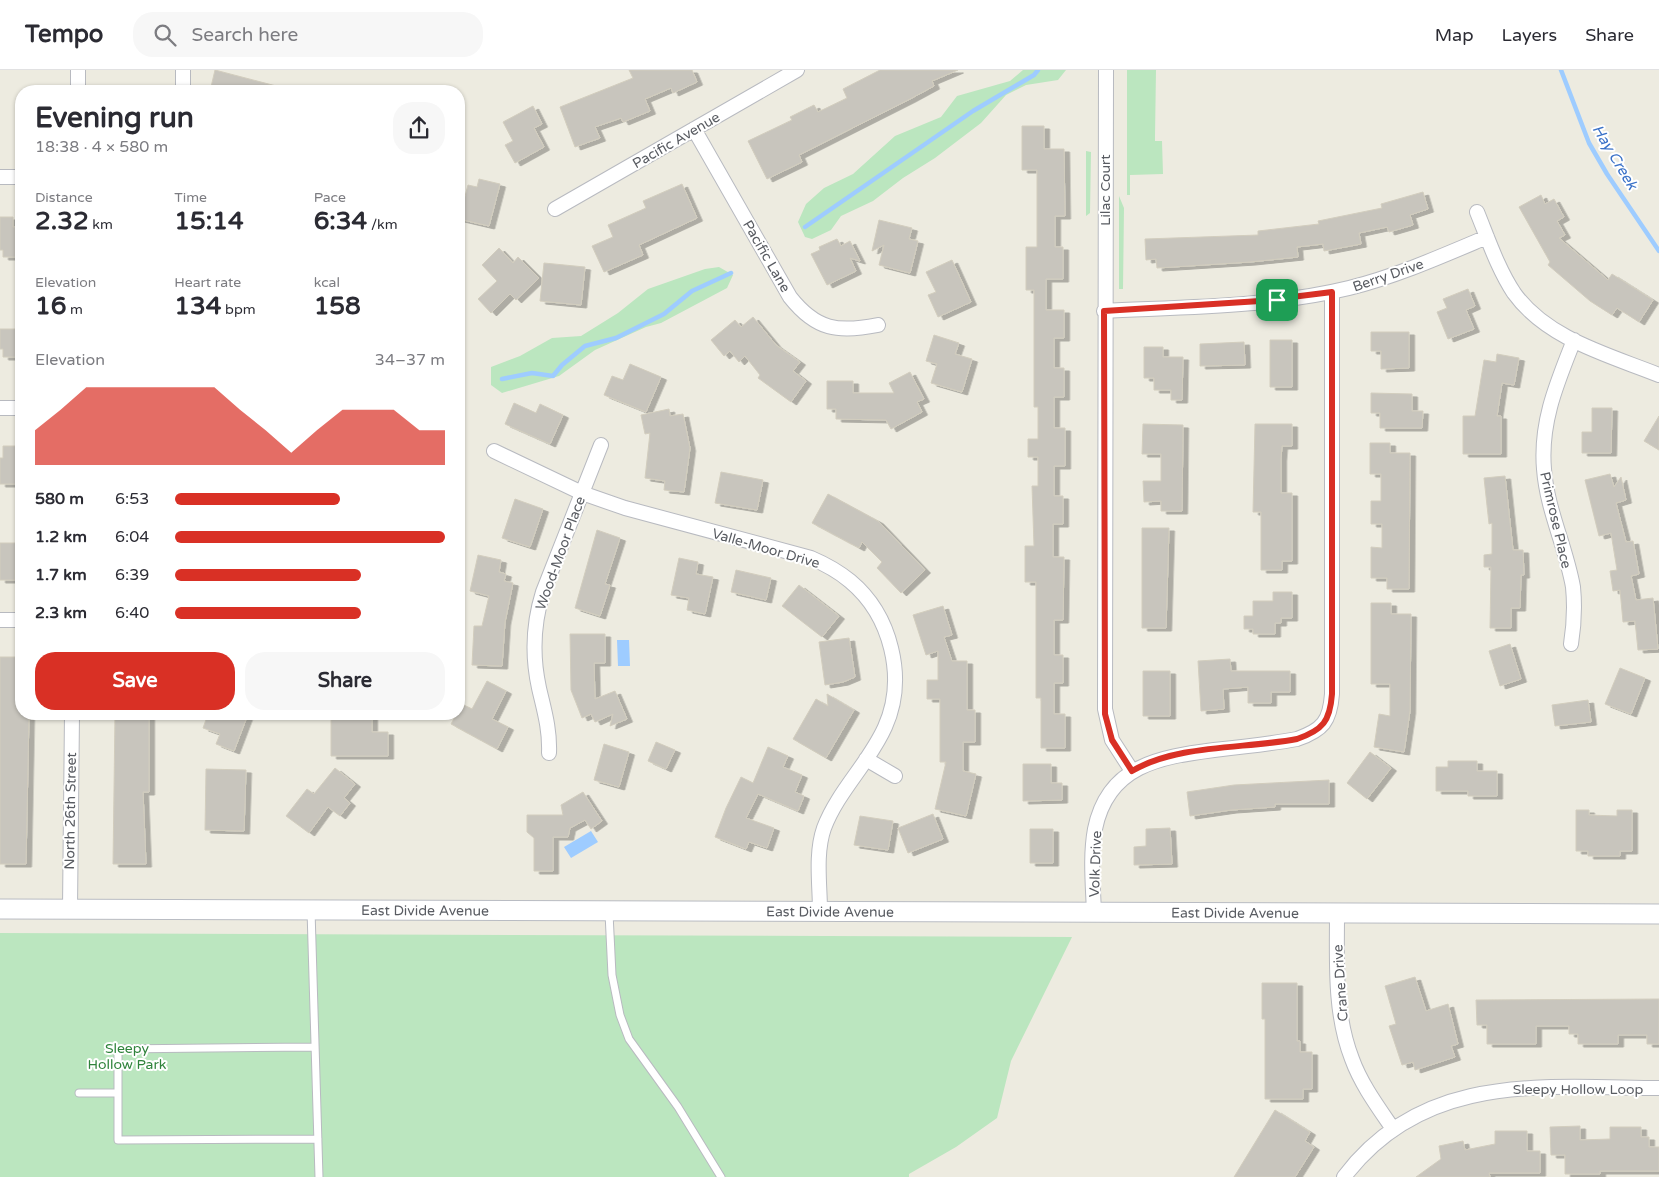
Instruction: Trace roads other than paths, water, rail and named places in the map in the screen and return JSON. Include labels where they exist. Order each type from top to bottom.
[{"type":"street","points":[[78,70],[78,85]]},
{"type":"street","points":[[183,70],[183,85]]},
{"type":"street","name":"Pacific Avenue","points":[[555,209],[797,70]]},
{"type":"street","name":"Lilac Court","points":[[1106,70],[1104,311],[1105,714],[1112,740],[1132,771]]},
{"type":"street","name":"Pacific Lane","points":[[694,130],[790,297],[800,310],[812,320],[825,326],[842,329],[878,326]]},
{"type":"street","points":[[0,177],[15,177]]},
{"type":"street","points":[[1478,212],[1507,281],[1524,304],[1545,324],[1574,340],[1659,375]]},
{"type":"street","name":"Berry Drive","points":[[1104,311],[1260,301],[1332,292],[1397,273],[1487,237]]},
{"type":"street","name":"Volk Drive","points":[[1094,913],[1094,847],[1098,818],[1112,791],[1132,771],[1145,764],[1169,756],[1297,739],[1309,734],[1327,719],[1332,694],[1332,292]]},
{"type":"street","name":"Primrose Place","points":[[1571,644],[1574,614],[1572,586],[1546,488],[1543,456],[1548,408],[1574,340]]},
{"type":"street","points":[[0,408],[15,408]]},
{"type":"street","name":"Wood-Moor Place","points":[[549,753],[549,727],[539,689],[534,657],[535,627],[543,592],[601,445]]},
{"type":"street","name":"Valle-Moor Drive","points":[[494,452],[582,493],[647,515],[811,558],[838,572],[851,582],[880,619],[889,641],[894,663],[894,691],[889,717],[866,759],[835,804],[823,830],[819,858],[820,911]]},
{"type":"street","points":[[0,620],[15,620]]},
{"type":"street","name":"North 26th Street","points":[[70,909],[72,720]]},
{"type":"street","points":[[866,759],[895,776]]},
{"type":"street","name":"East Divide Avenue","points":[[0,909],[1659,914]]},
{"type":"street","name":"Crane Drive","points":[[1337,914],[1338,994],[1346,1041],[1363,1082],[1393,1129]]},
{"type":"street","name":"Sleepy Hollow Loop","points":[[1344,1177],[1360,1158],[1393,1129],[1437,1106],[1484,1092],[1507,1089],[1659,1088]]},
{"type":"lane","points":[[310,910],[319,1177]]},
{"type":"lane","points":[[608,910],[612,975],[620,1015],[629,1039],[678,1107],[721,1177]]},
{"type":"lane","points":[[315,1047],[118,1049],[118,1140],[318,1139]]},
{"type":"lane","points":[[79,1093],[118,1093]]},
{"type":"water","points":[[617,640],[629,640],[630,666],[618,666]]},
{"type":"water","points":[[591,831],[598,842],[571,858],[564,847]]},
{"type":"waterway","points":[[805,227],[973,111],[1034,75],[1038,70]]},
{"type":"waterway","name":"Hay Creek","points":[[1561,70],[1589,143],[1607,174],[1659,251]]},
{"type":"waterway","points":[[502,379],[532,373],[553,376],[562,365],[585,346],[616,338],[664,314],[692,291],[731,273]]},
{"type":"park label","name":"Sleepy Hollow Park","points":[[127,1056]]}]
